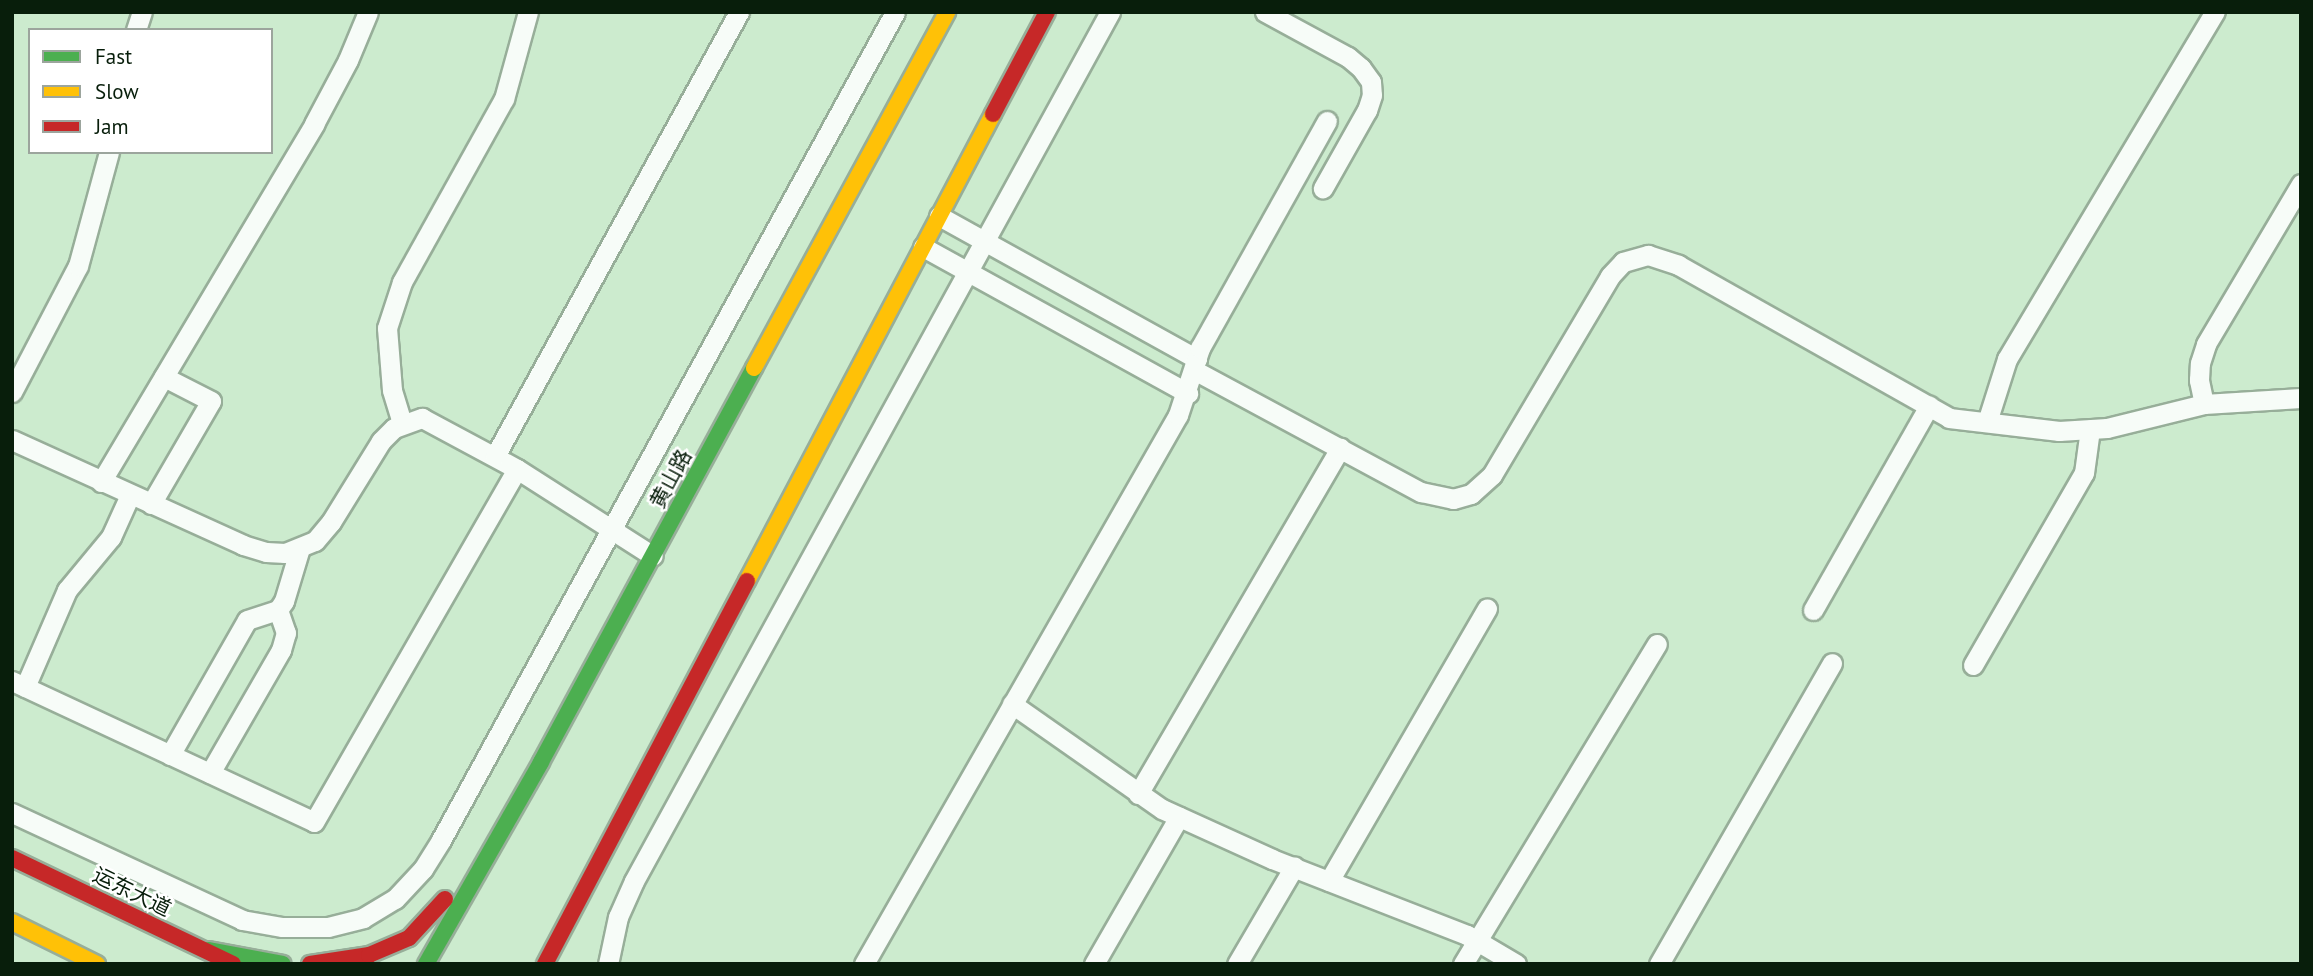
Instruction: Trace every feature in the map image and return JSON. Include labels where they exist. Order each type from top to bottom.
[{"type":"main road","name":"黄山路","points":[[426,964],[541,762],[947,12]]},
{"type":"main road","points":[[545,964],[1047,12]]},
{"type":"main road","points":[[310,964],[369,955],[409,938],[436,912],[541,762]]},
{"type":"main road","name":"运东大道","points":[[12,858],[233,964]]},
{"type":"main road","points":[[570,951],[585,885]]},
{"type":"main road","points":[[12,922],[97,964]]},
{"type":"main road","points":[[197,947],[283,964]]},
{"type":"lane","points":[[101,482],[314,124],[348,60],[368,12]]},
{"type":"lane","points":[[402,423],[391,390],[387,328],[402,282],[504,99],[528,12]]},
{"type":"lane","points":[[495,456],[739,12]]},
{"type":"lane","points":[[12,813],[242,920],[282,927],[328,927],[363,918],[395,898],[423,869],[613,530],[895,12]]},
{"type":"lane","points":[[608,964],[618,917],[634,881],[1110,12]]},
{"type":"lane","points":[[1265,12],[1348,57],[1361,68],[1371,82],[1367,110],[1323,188]]},
{"type":"lane","points":[[1987,422],[2007,359],[2215,12]]},
{"type":"lane","points":[[863,964],[1178,415],[1188,393],[1200,348],[1327,121]]},
{"type":"lane","points":[[12,392],[78,266],[108,154]]},
{"type":"lane","points":[[2204,404],[2199,380],[2200,363],[2206,344],[2301,184]]},
{"type":"lane","points":[[939,216],[1339,448],[1421,492],[1453,499],[1471,494],[1492,475],[1598,291],[1623,262],[1648,255],[1678,265],[1949,418],[2059,431],[2107,428],[2204,404],[2301,398]]},
{"type":"lane","points":[[923,247],[1188,393]]},
{"type":"lane","points":[[151,504],[211,401],[163,377]]},
{"type":"lane","points":[[1813,610],[1929,406]]},
{"type":"lane","points":[[12,440],[151,504],[267,552],[285,553],[315,541],[331,522],[381,441],[402,423],[422,418],[517,469],[653,556]]},
{"type":"lane","points":[[1973,665],[2084,473],[2090,429]]},
{"type":"lane","points":[[1138,794],[1339,448]]},
{"type":"lane","points":[[130,495],[111,537],[67,590],[19,684],[314,822],[517,469]]},
{"type":"lane","points":[[170,755],[247,621],[278,610],[284,601],[300,548]]},
{"type":"lane","points":[[1329,881],[1487,608]]},
{"type":"lane","points":[[210,773],[281,649],[286,633],[278,610]]},
{"type":"lane","points":[[1462,964],[1657,644]]},
{"type":"lane","points":[[1659,964],[1832,663]]},
{"type":"lane","points":[[1012,704],[1138,794],[1179,817],[1294,867],[1476,940],[1516,964]]},
{"type":"lane","points":[[1094,964],[1179,817]]},
{"type":"lane","points":[[1237,964],[1294,867]]},
{"type":"traffic: fast","points":[[426,964],[541,762],[754,368]]},
{"type":"traffic: fast","points":[[209,950],[283,964]]},
{"type":"traffic: slow","points":[[754,368],[947,12]]},
{"type":"traffic: slow","points":[[747,581],[993,114]]},
{"type":"traffic: slow","points":[[12,922],[97,964]]},
{"type":"traffic: jam","points":[[993,114],[1047,12]]},
{"type":"traffic: jam","points":[[545,964],[747,581]]},
{"type":"traffic: jam","points":[[12,858],[233,964]]},
{"type":"traffic: jam","points":[[310,964],[369,955],[409,938],[445,899]]}]
